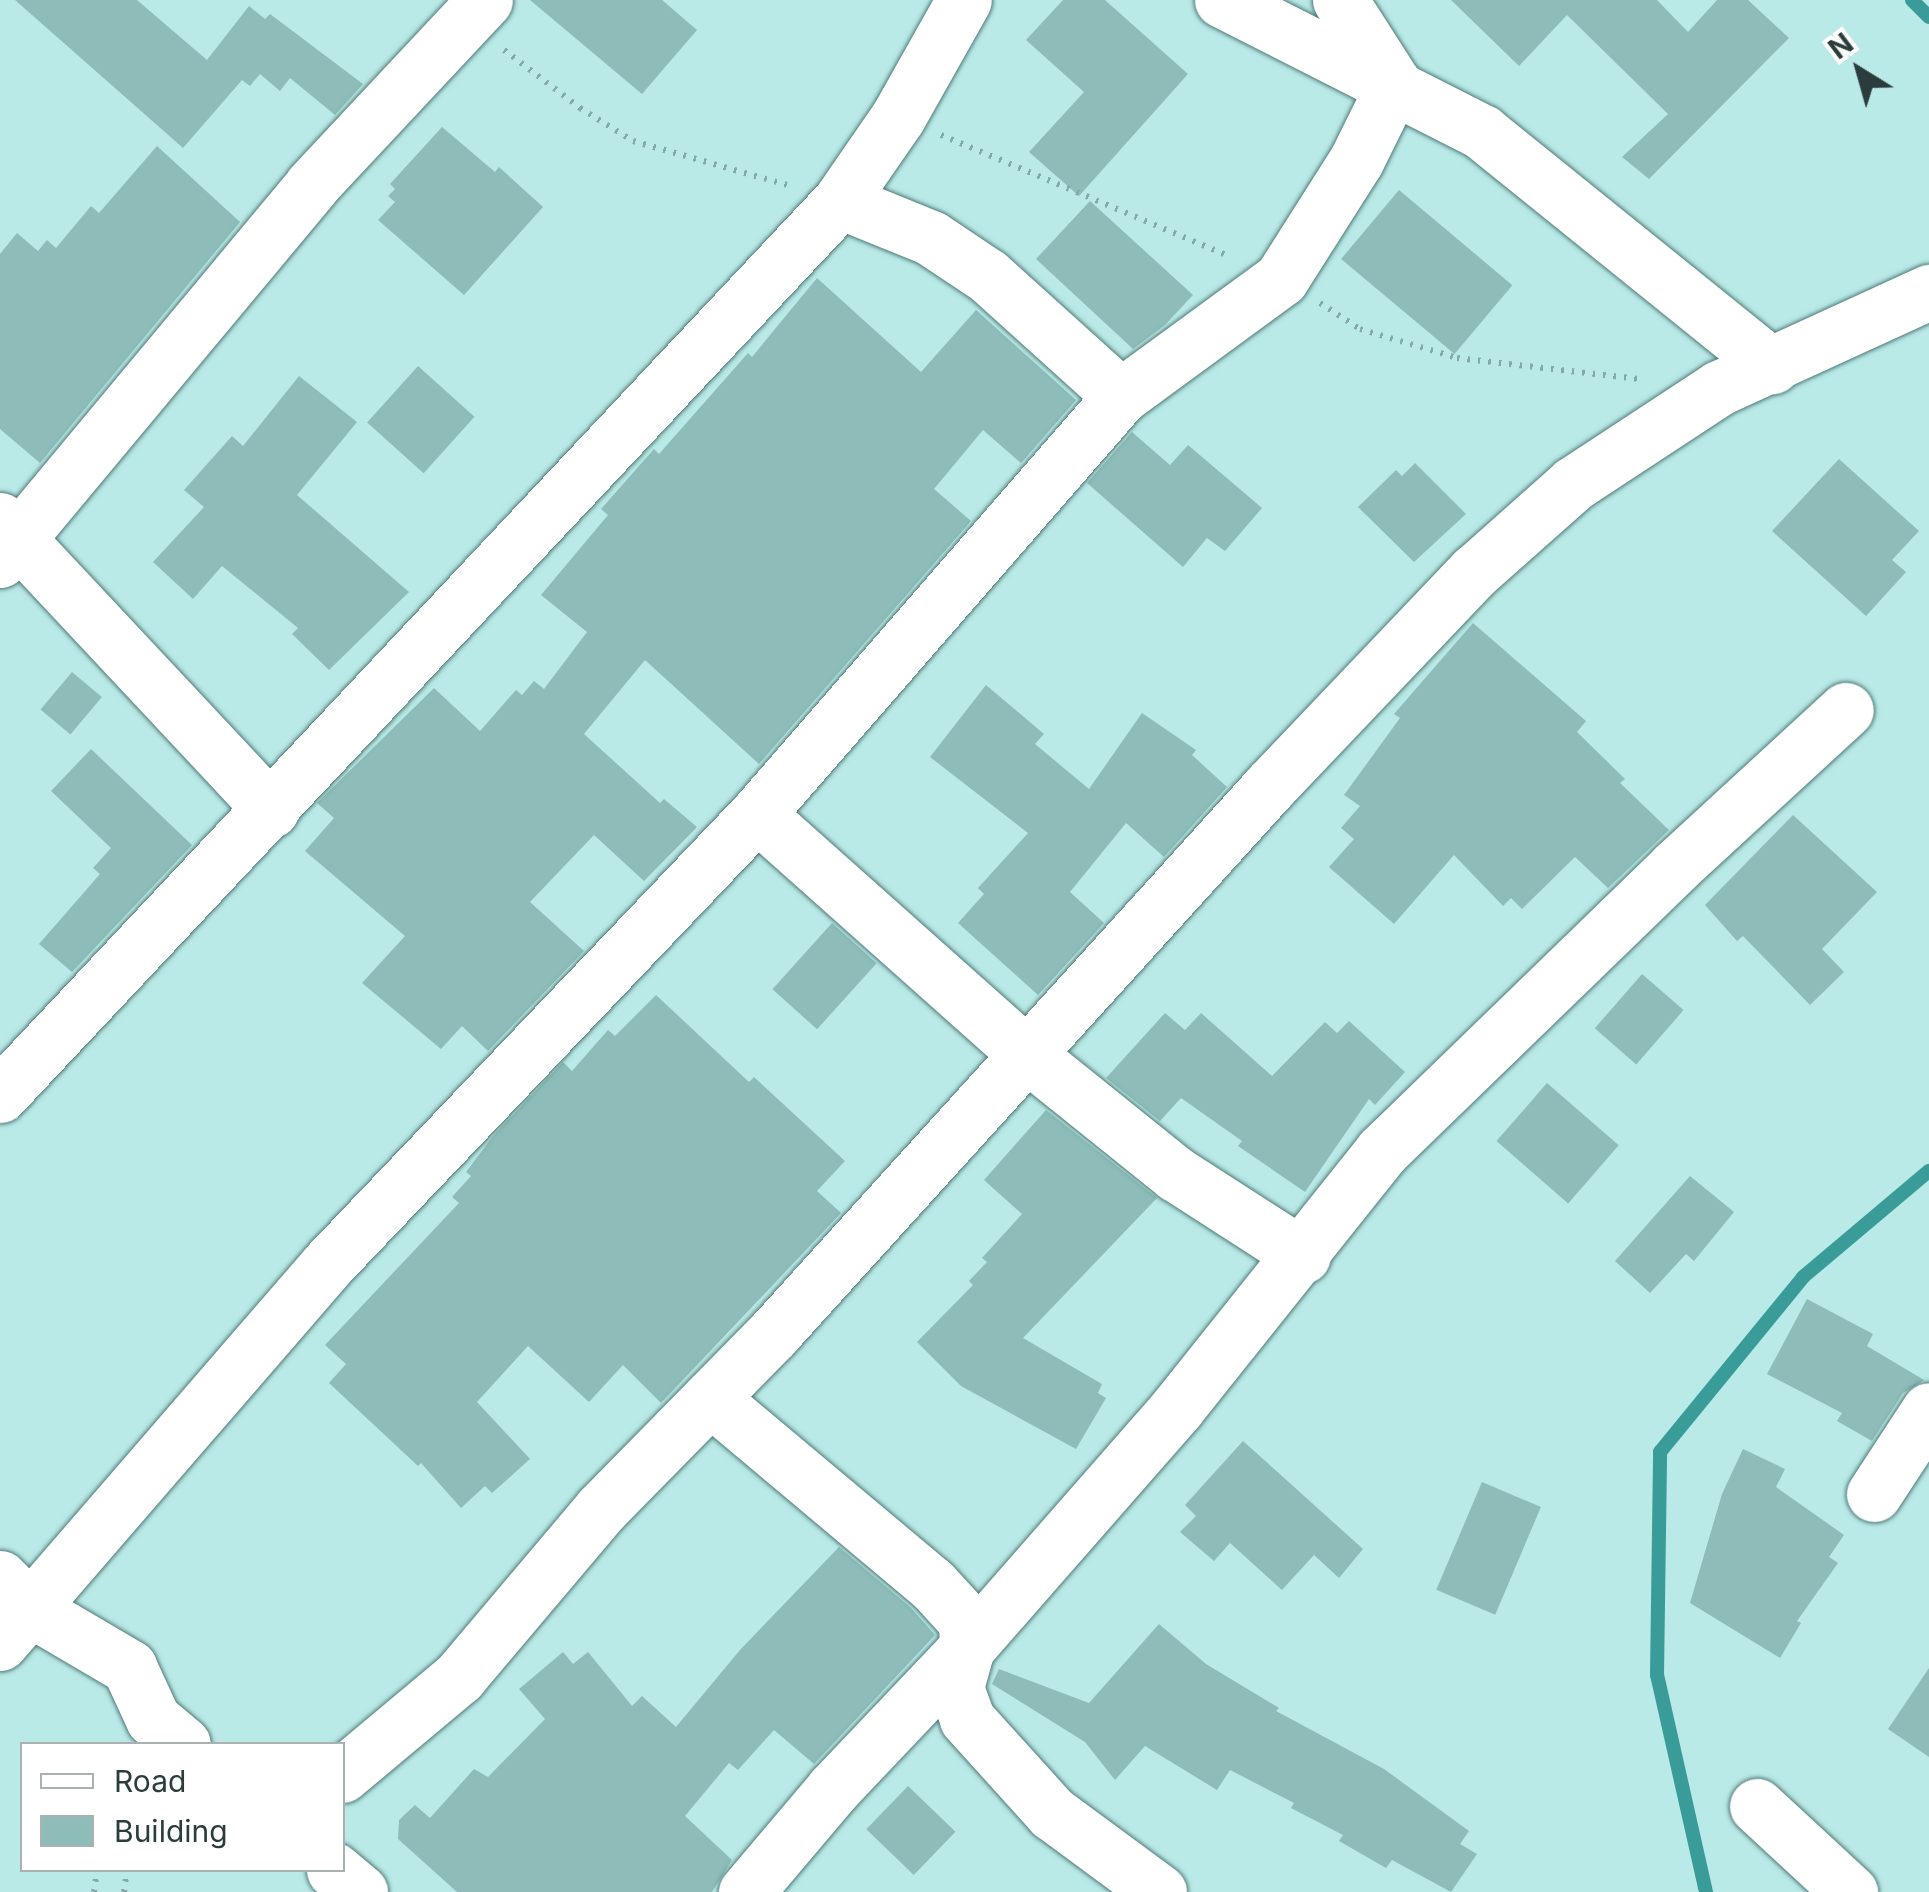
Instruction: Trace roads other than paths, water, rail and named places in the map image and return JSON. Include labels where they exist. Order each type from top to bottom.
[{"type":"street","points":[[0,1094],[840,201],[898,118],[964,0]]},
{"type":"street","points":[[1222,0],[1482,132],[1772,366]]},
{"type":"street","points":[[1340,0],[1394,84]]},
{"type":"street","points":[[271,810],[7,540],[312,185],[475,10]]},
{"type":"street","points":[[181,1742],[152,1719],[129,1668],[11,1610],[328,1264],[756,814],[1121,396],[1282,279],[1356,161],[1394,84]]},
{"type":"street","points":[[840,201],[931,238],[988,276],[1121,396]]},
{"type":"street","points":[[345,1772],[459,1677],[601,1510],[1029,1056],[1270,786],[1474,572],[1573,484],[1718,388],[1929,292]]},
{"type":"street","points":[[746,1892],[833,1789],[967,1648],[1177,1408],[1303,1256],[1382,1151],[1675,868],[1846,710]]},
{"type":"street","points":[[756,814],[1029,1056],[1176,1174],[1303,1256]]},
{"type":"street","points":[[710,1398],[932,1584],[966,1621],[967,1648],[956,1688],[967,1719],[1052,1812],[1158,1892]]},
{"type":"street","points":[[1874,1494],[1929,1410]]},
{"type":"street","points":[[1757,1806],[1850,1892]]},
{"type":"street","points":[[336,1872],[360,1892]]},
{"type":"waterway","points":[[1912,0],[1929,17]]},
{"type":"waterway","points":[[1706,1892],[1657,1675],[1660,1452],[1803,1277],[1929,1171]]}]
